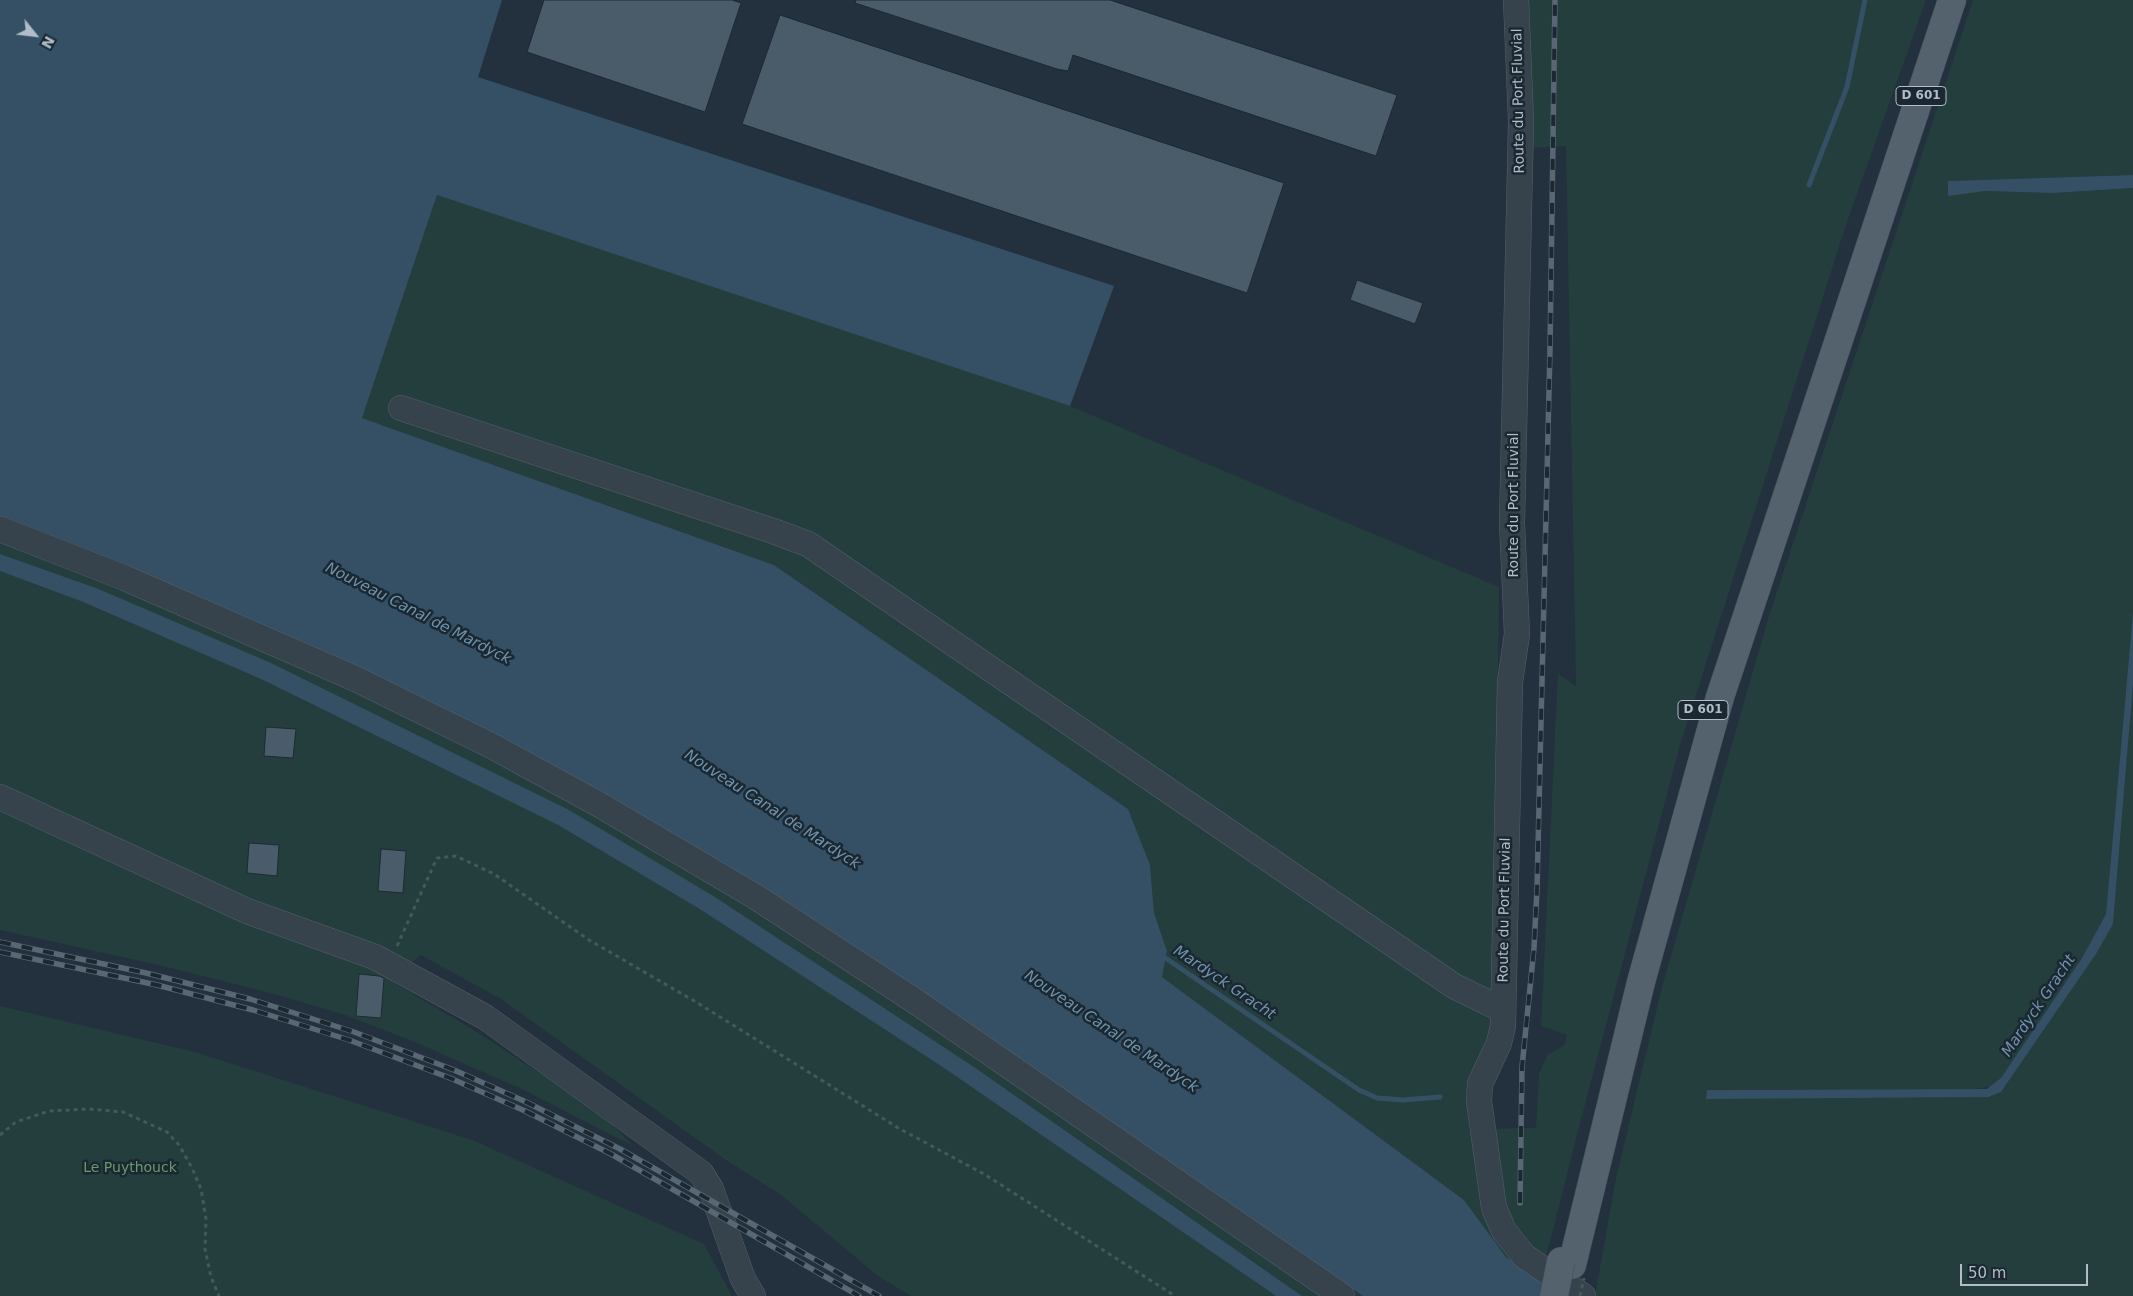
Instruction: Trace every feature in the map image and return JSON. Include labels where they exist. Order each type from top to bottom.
[{"type":"main road","name":"D 601","points":[[1574,1282],[1618,1020],[1700,719],[1836,296],[1939,0]]},
{"type":"main road","name":"D 601","points":[[1554,1296],[1574,1282],[1638,990],[1720,697],[1952,0]]},
{"type":"street","name":"Route du Port Fluvial","points":[[1516,0],[1521,104],[1512,554],[1517,623],[1510,692],[1502,1034],[1482,1078],[1479,1093],[1494,1208],[1504,1231],[1516,1248],[1574,1282]]},
{"type":"street","points":[[401,408],[808,544],[1454,986],[1503,1010]]},
{"type":"street","points":[[0,529],[125,578],[339,671],[492,746],[600,805],[756,897],[915,1001],[1342,1296]]},
{"type":"street","points":[[0,797],[239,907],[352,948],[389,964],[496,1024],[695,1168],[711,1189],[727,1240],[743,1279],[753,1296]]},
{"type":"path","points":[[389,964],[437,858],[456,856],[494,874],[589,940],[696,1002],[900,1129],[984,1174],[1175,1296]]},
{"type":"path","points":[[0,1135],[16,1122],[49,1111],[89,1110],[123,1112],[167,1132],[179,1145],[201,1188],[206,1219],[205,1249],[211,1277],[219,1296]]},
{"type":"green space","points":[[1525,0],[1926,0],[1846,225],[1680,745],[1540,1281],[1506,1257],[1464,1200],[1162,977],[1167,951],[1154,913],[1150,865],[1128,809],[774,565],[362,418],[437,195],[1070,406],[1499,587],[1494,1025],[1469,1092],[1469,1129],[1536,1128],[1539,1074],[1548,1054],[1564,1046],[1567,1035],[1541,1026],[1558,674],[1576,686],[1566,146],[1532,148]]},
{"type":"green space","points":[[1973,0],[2133,0],[2133,175],[1948,181],[1948,195],[1985,191],[2053,193],[2133,188],[2133,612],[2106,914],[2082,958],[2001,1078],[1993,1086],[1975,1089],[1707,1090],[1706,1098],[1988,1097],[2004,1088],[2096,954],[2113,924],[2133,684],[2133,1296],[1595,1296],[1616,1178],[1662,987],[1768,619]]},
{"type":"green space","points":[[0,518],[125,565],[310,645],[922,991],[1363,1296],[1302,1296],[974,1067],[715,897],[96,588],[0,554]]},
{"type":"green space","points":[[0,571],[83,602],[263,680],[558,825],[698,908],[941,1066],[1276,1296],[911,1296],[878,1276],[780,1194],[723,1158],[501,999],[421,955],[391,981],[472,1029],[575,1096],[604,1117],[633,1146],[522,1089],[410,1040],[345,1015],[278,995],[163,966],[0,930]]},
{"type":"green space","name":"Le Puythouck","points":[[0,1006],[195,1052],[472,1140],[704,1244],[732,1296],[0,1296]]},
{"type":"water","name":"Nouveau Canal de Mardyck","points":[[0,0],[502,0],[478,77],[1114,286],[1070,406],[437,195],[362,418],[774,565],[1128,809],[1150,865],[1154,913],[1167,951],[1162,977],[1464,1200],[1506,1257],[1564,1296],[1363,1296],[922,991],[310,645],[125,565],[0,518]]},
{"type":"water","points":[[2133,175],[2133,188],[2053,193],[1985,191],[1948,196],[1948,181]]},
{"type":"water","points":[[0,554],[96,588],[271,663],[569,810],[715,897],[974,1067],[1302,1296],[1276,1296],[941,1066],[698,908],[558,825],[263,680],[83,602],[0,571]]},
{"type":"water","points":[[2133,612],[2133,684],[2113,924],[2096,954],[2001,1092],[1988,1097],[1706,1099],[1707,1090],[1987,1089],[2001,1078],[2082,958],[2106,914]]},
{"type":"building","points":[[544,0],[732,0],[741,3],[705,112],[527,52]]},
{"type":"building","points":[[856,0],[1110,0],[1397,95],[1376,156],[1073,55],[1068,71],[1057,69],[855,3]]},
{"type":"building","points":[[780,15],[1284,183],[1247,293],[742,124]]},
{"type":"building","points":[[1357,280],[1423,303],[1415,324],[1350,300]]},
{"type":"building","points":[[266,727],[296,729],[293,758],[264,756]]},
{"type":"building","points":[[249,843],[279,845],[277,876],[247,873]]},
{"type":"building","points":[[381,849],[406,851],[403,893],[378,891]]},
{"type":"building","points":[[359,974],[384,978],[381,1018],[356,1016]]},
{"type":"waterway","points":[[1809,185],[1847,87],[1865,0]]},
{"type":"waterway","name":"Mardyck Gracht","points":[[1161,955],[1359,1090],[1377,1098],[1403,1100],[1440,1097]]},
{"type":"railway","points":[[1520,1203],[1522,1067],[1534,948],[1537,889],[1550,350],[1555,0]]},
{"type":"railway","points":[[0,942],[146,973],[250,999],[354,1032],[454,1070],[524,1101],[620,1149],[879,1296]]},
{"type":"railway","points":[[0,952],[157,985],[253,1010],[349,1040],[450,1078],[525,1111],[611,1154],[859,1296]]}]
